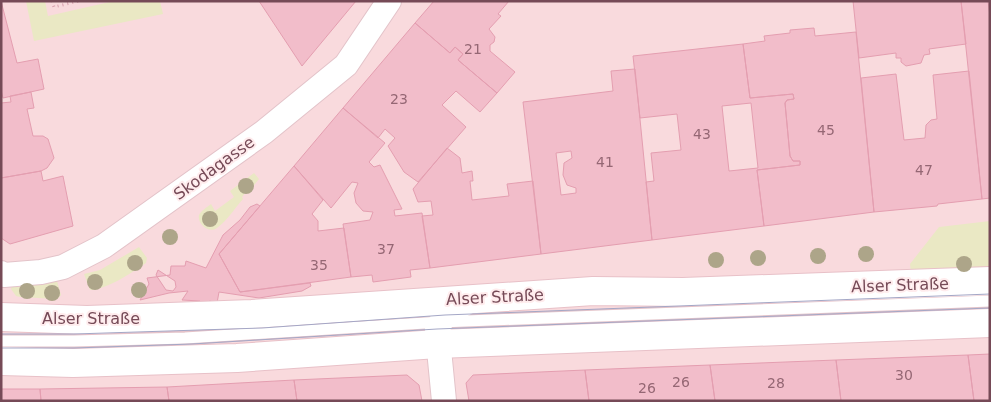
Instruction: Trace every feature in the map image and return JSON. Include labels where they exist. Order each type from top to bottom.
[{"type":"main road","name":"Alser Straße","points":[[1,317],[87,320],[252,314],[594,291],[684,292],[990,281]]},
{"type":"main road","points":[[1,361],[73,363],[227,358],[439,333],[990,323]]},
{"type":"street","name":"Skodagasse","points":[[1,273],[4,275],[41,272],[63,266],[104,246],[264,132],[346,65],[389,1]]},
{"type":"street","points":[[444,401],[439,333],[445,315],[474,298]]},
{"type":"lane","points":[[1,341],[439,333],[990,301]]},
{"type":"path","points":[[52,1],[54,7],[79,1]]},
{"type":"shaded area","points":[[1,1],[990,1],[990,401],[1,401]]},
{"type":"shaded area","points":[[26,1],[45,1],[48,16],[114,1],[160,1],[163,14],[34,41]]},
{"type":"shaded area","points":[[254,173],[259,179],[248,193],[247,191],[242,197],[243,199],[224,222],[214,230],[204,227],[199,218],[201,212],[211,204],[215,211],[234,197],[230,191]]},
{"type":"shaded area","points":[[990,221],[990,270],[911,273],[910,264],[939,227]]},
{"type":"shaded area","points":[[139,247],[147,258],[146,263],[111,284],[90,290],[84,274],[100,270]]},
{"type":"shaded area","points":[[57,281],[61,295],[57,299],[20,297],[16,296],[11,289],[12,285],[21,287]]},
{"type":"building","points":[[1,1],[17,63],[38,59],[44,89],[3,98],[1,90]]},
{"type":"building","points":[[259,1],[356,1],[302,66]]},
{"type":"building","points":[[434,1],[509,1],[498,14],[501,16],[489,29],[495,37],[494,42],[490,45],[490,51],[515,72],[497,93],[458,60],[463,54],[455,47],[450,53],[415,23]]},
{"type":"building","points":[[853,1],[961,1],[966,44],[929,49],[930,54],[924,55],[921,63],[906,66],[901,62],[901,58],[896,58],[896,53],[859,58]]},
{"type":"building","points":[[961,1],[988,1],[990,16],[990,198],[982,199]]},
{"type":"building","points":[[415,23],[450,53],[455,47],[463,54],[458,60],[497,93],[480,112],[456,91],[442,105],[466,127],[418,182],[404,172],[388,146],[395,138],[385,129],[378,138],[343,108]]},
{"type":"building","points":[[814,28],[815,36],[856,32],[874,212],[764,226],[757,170],[800,165],[800,161],[793,161],[790,156],[785,103],[787,100],[794,99],[793,94],[750,98],[743,44],[765,41],[764,36],[790,33],[790,30]]},
{"type":"building","points":[[743,44],[750,98],[793,94],[794,99],[787,100],[785,103],[790,156],[793,161],[800,161],[800,165],[757,170],[764,226],[652,240],[646,182],[654,181],[651,153],[681,150],[677,114],[640,118],[633,56]],"holes":[[[751,103],[758,168],[729,171],[722,106]]]},
{"type":"building","points":[[635,69],[652,240],[541,254],[523,102],[613,91],[611,71]],"holes":[[[571,151],[572,158],[564,163],[563,175],[567,185],[576,188],[576,193],[561,195],[556,153]]]},
{"type":"building","points":[[969,71],[982,199],[938,204],[937,206],[874,212],[861,78],[896,74],[904,140],[925,138],[926,125],[931,120],[937,119],[933,75]]},
{"type":"building","points":[[31,92],[34,108],[27,109],[33,136],[43,136],[48,139],[54,158],[47,168],[41,171],[1,178],[1,103],[11,102],[10,96]]},
{"type":"building","points":[[343,108],[385,143],[369,162],[374,167],[380,165],[402,209],[394,210],[395,216],[422,213],[430,268],[410,270],[411,277],[373,282],[372,275],[351,277],[343,224],[370,220],[373,212],[363,211],[356,203],[354,193],[358,183],[352,182],[331,208],[294,166]]},
{"type":"building","points":[[447,148],[460,158],[462,173],[472,171],[473,181],[470,181],[472,200],[509,196],[507,184],[533,181],[541,254],[430,268],[422,216],[433,215],[431,201],[418,202],[413,189]]},
{"type":"building","points":[[294,166],[323,200],[312,214],[318,221],[318,231],[344,228],[351,277],[240,292],[219,254]]},
{"type":"building","points":[[41,171],[43,181],[63,176],[73,226],[10,244],[1,238],[1,178]]},
{"type":"building","points":[[257,204],[260,206],[219,254],[240,292],[310,283],[311,286],[302,291],[259,298],[219,292],[217,303],[210,301],[201,305],[200,301],[182,300],[188,291],[169,293],[140,300],[149,284],[147,278],[170,275],[171,266],[185,266],[186,261],[206,268],[223,235],[240,220],[250,207]]},
{"type":"building","points":[[158,270],[175,281],[176,287],[173,291],[166,290],[156,275]]},
{"type":"building","points":[[990,354],[990,401],[974,401],[968,355]]},
{"type":"building","points":[[968,355],[974,401],[841,401],[836,360]]},
{"type":"building","points":[[836,360],[841,401],[715,401],[710,365]]},
{"type":"building","points":[[710,365],[715,401],[589,401],[585,370]]},
{"type":"building","points":[[585,370],[589,401],[469,401],[466,383],[473,375]]},
{"type":"building","points":[[407,375],[419,385],[422,401],[297,401],[294,380]]},
{"type":"building","points":[[294,380],[297,401],[169,401],[167,387]]},
{"type":"building","points":[[167,387],[169,401],[41,401],[40,389]]},
{"type":"building","points":[[1,389],[40,389],[41,401],[1,401]]},
{"type":"tram line","points":[[1,334],[74,334],[262,328],[445,315],[990,294]]},
{"type":"tram line","points":[[1,348],[74,348],[192,344],[437,329],[990,308]]}]
